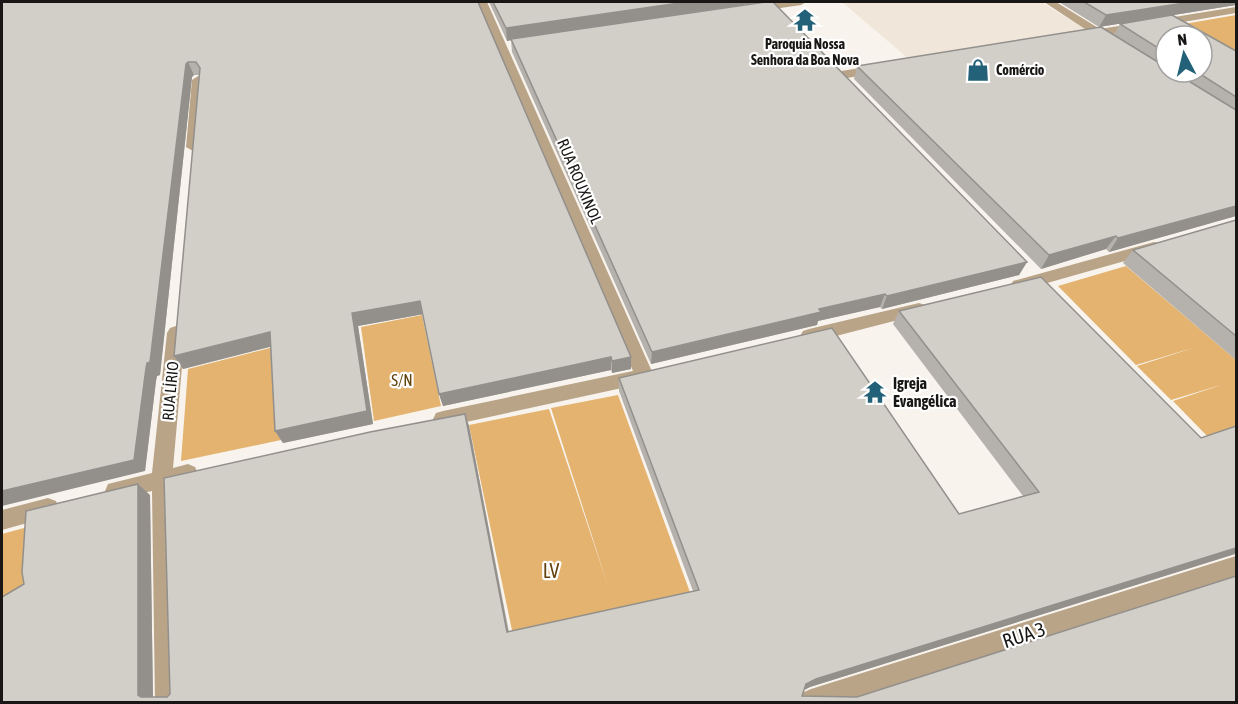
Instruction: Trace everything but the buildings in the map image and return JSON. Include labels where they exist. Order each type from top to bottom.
[{"type":"street","name":"RUA ROUXINOL","points":[[482,2],[508,46],[645,376]]},
{"type":"street","points":[[738,11],[771,4],[801,2]]},
{"type":"street","points":[[1050,2],[1118,46]]},
{"type":"street","points":[[771,4],[788,21]]},
{"type":"street","points":[[1075,37],[1236,10]]},
{"type":"street","points":[[841,76],[890,67]]},
{"type":"street","points":[[192,160],[198,80]]},
{"type":"street","points":[[1003,289],[1034,276],[1170,242]]},
{"type":"street","points":[[1034,276],[1054,297]]},
{"type":"street","points":[[795,339],[934,305]]},
{"type":"street","name":"RUA LÍRIO","points":[[168,702],[162,479],[178,313]]},
{"type":"street","points":[[426,422],[668,370]]},
{"type":"street","points":[[93,496],[208,469]]},
{"type":"street","points":[[2,520],[70,502]]},
{"type":"street","name":"RUA 3","points":[[811,702],[1236,567]]},
{"type":"shaded area","points":[[842,2],[1041,2],[1087,30],[910,60]]},
{"type":"green space","points":[[1236,15],[1236,67],[1214,47],[1214,24],[1184,24]]},
{"type":"green space","points":[[1126,266],[1236,360],[1236,433],[1212,441],[1173,401],[1224,384],[1171,400],[1137,366],[1196,347],[1136,365],[1058,286]]},
{"type":"green space","name":"S/N","points":[[422,315],[441,406],[374,421],[361,327]]},
{"type":"green space","points":[[274,347],[281,440],[181,461],[188,369]]},
{"type":"green space","name":"LV","points":[[618,395],[691,595],[513,635],[469,425],[549,409],[608,586],[551,408]]},
{"type":"green space","points":[[35,525],[36,594],[2,615],[2,534]]},
{"type":"place","name":"Paroquia Nossa Senhora da Boa Nova","points":[[805,20]]},
{"type":"place","name":"Comércio","points":[[978,70]]},
{"type":"place","name":"Igreja Evangélica","points":[[875,392]]}]
